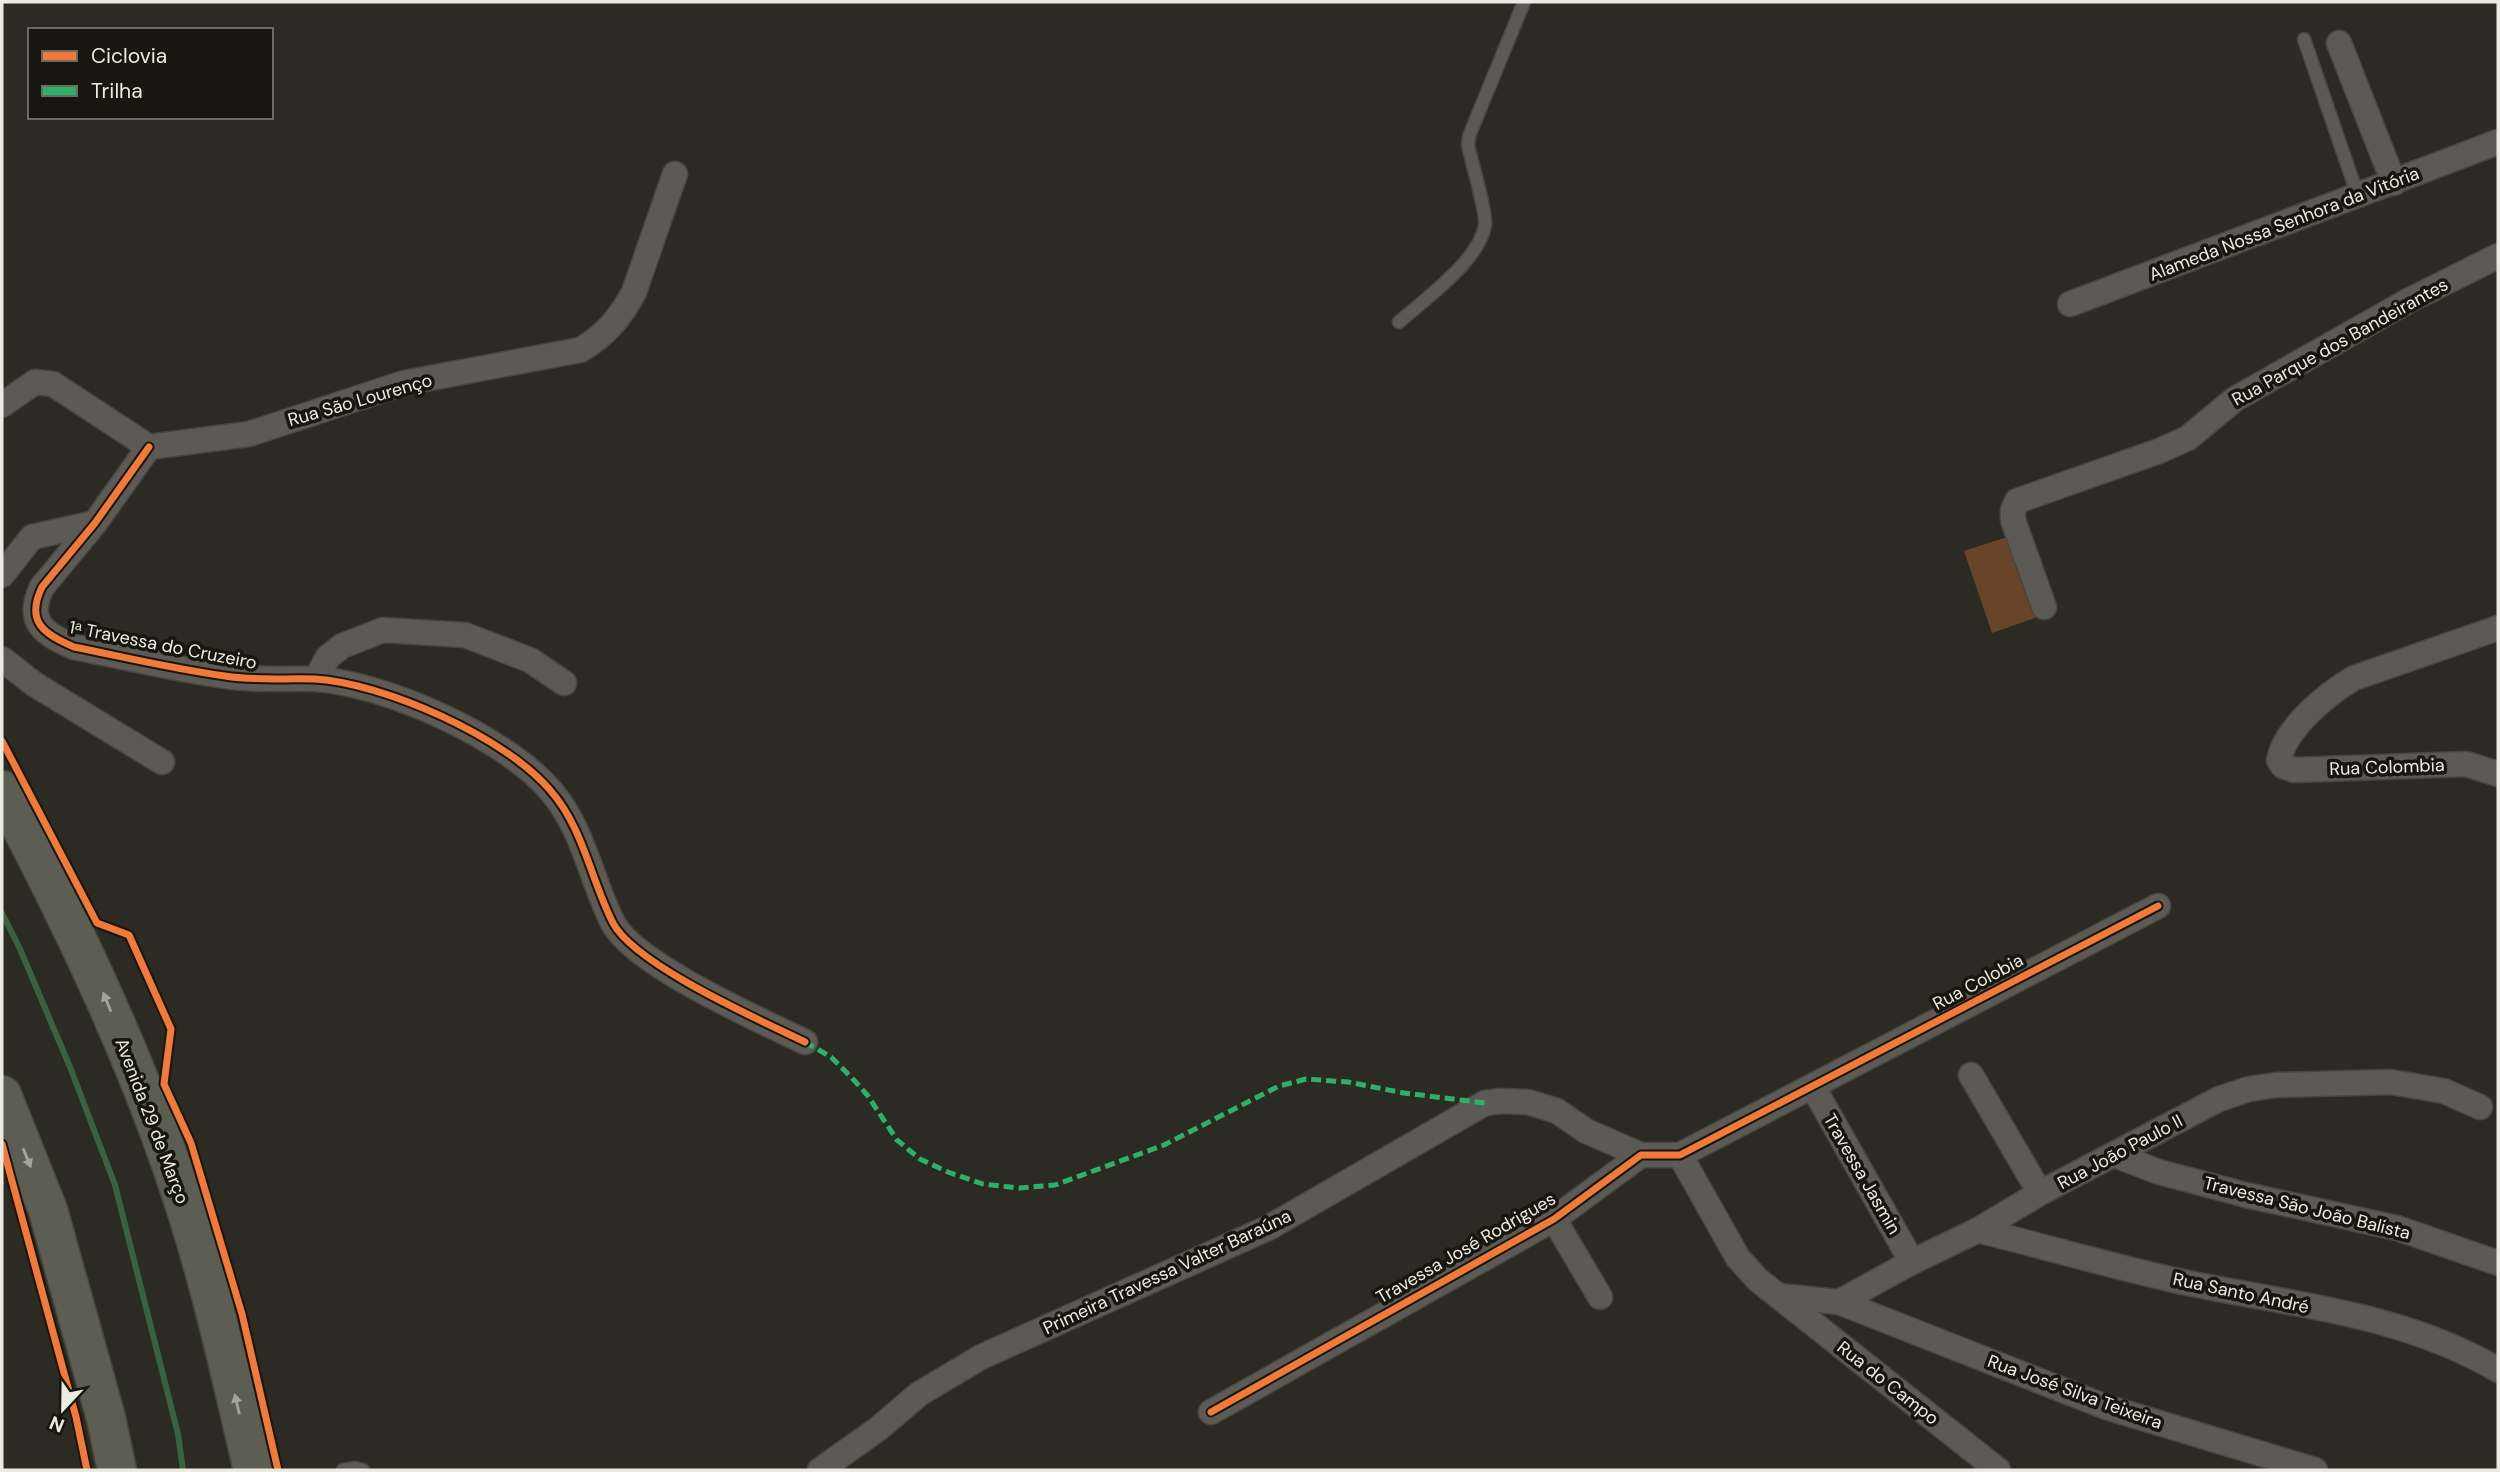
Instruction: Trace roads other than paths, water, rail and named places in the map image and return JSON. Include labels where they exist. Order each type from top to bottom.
[{"type":"main road","name":"Avenida 29 de Março","points":[[2,790],[101,989],[172,1167],[216,1308],[253,1470]]},
{"type":"main road","points":[[2,1095],[48,1210],[106,1418],[117,1470]]},
{"type":"main road","points":[[106,1418],[108,1470]]},
{"type":"street","points":[[2339,43],[2394,183]]},
{"type":"street","name":"Alameda Nossa Senhora da Vitória","points":[[2070,304],[2498,142]]},
{"type":"street","name":"Rua São Lourenço","points":[[149,447],[248,434],[404,383],[580,350],[598,340],[624,311],[634,292],[675,174]]},
{"type":"street","name":"Rua Parque dos Bandeirantes","points":[[2044,607],[2013,520],[2017,501],[2159,451],[2188,438],[2235,399],[2408,301],[2498,256]]},
{"type":"street","points":[[2,405],[35,382],[53,384],[149,447]]},
{"type":"street","name":"1ᵃ Travessa do Cruzeiro","points":[[149,447],[95,523],[42,587],[35,614],[41,627],[54,638],[74,647],[225,676],[267,681],[316,679],[378,691],[440,716],[484,739],[522,765],[550,790],[570,820],[614,926],[635,948],[713,997],[805,1042]]},
{"type":"street","points":[[2,575],[32,537],[95,523]]},
{"type":"street","name":"Rua Colombia","points":[[2498,628],[2354,678],[2333,690],[2290,734],[2281,748],[2279,760],[2283,766],[2294,770],[2466,764],[2498,774]]},
{"type":"street","points":[[316,679],[328,657],[342,646],[383,630],[465,635],[530,660],[564,684]]},
{"type":"street","points":[[2,659],[34,684],[162,762]]},
{"type":"street","name":"Rua Colobia","points":[[1813,1087],[2158,906]]},
{"type":"street","points":[[1971,1075],[2040,1194]]},
{"type":"street","name":"Rua João Paulo II","points":[[1839,1302],[2219,1099],[2249,1089],[2276,1085],[2391,1082],[2445,1091],[2480,1107]]},
{"type":"street","points":[[1640,1154],[1680,1155],[1813,1087]]},
{"type":"street","name":"Travessa Jasmin","points":[[1813,1087],[1912,1262]]},
{"type":"street","name":"Primeira Travessa Valter Baraúna","points":[[820,1470],[878,1429],[919,1394],[981,1357],[1268,1228],[1485,1103],[1528,1102],[1557,1111],[1586,1131],[1640,1154]]},
{"type":"street","name":"Travessa José Rodrigues","points":[[1211,1412],[1554,1219],[1640,1154]]},
{"type":"street","name":"Rua do Campo","points":[[1680,1155],[1738,1258],[1758,1280],[1998,1470]]},
{"type":"street","name":"Travessa São João Balista","points":[[2115,1155],[2160,1172],[2246,1195],[2397,1228],[2498,1263]]},
{"type":"street","points":[[1554,1219],[1600,1297]]},
{"type":"street","name":"Rua Santo André","points":[[1978,1230],[2180,1281],[2382,1322],[2464,1350],[2498,1370]]},
{"type":"street","points":[[1779,1296],[1839,1302]]},
{"type":"street","name":"Rua José Silva Teixeira","points":[[1839,1302],[2106,1407],[2315,1470]]},
{"type":"lane","points":[[1399,322],[1461,267],[1476,246],[1485,224],[1468,145],[1469,136],[1524,2]]},
{"type":"lane","points":[[2304,39],[2358,196]]},
{"type":"lane","points":[[343,1470],[363,1470]]},
{"type":"waterway","points":[[2,913],[70,1067],[115,1185],[178,1434],[183,1470]]}]
